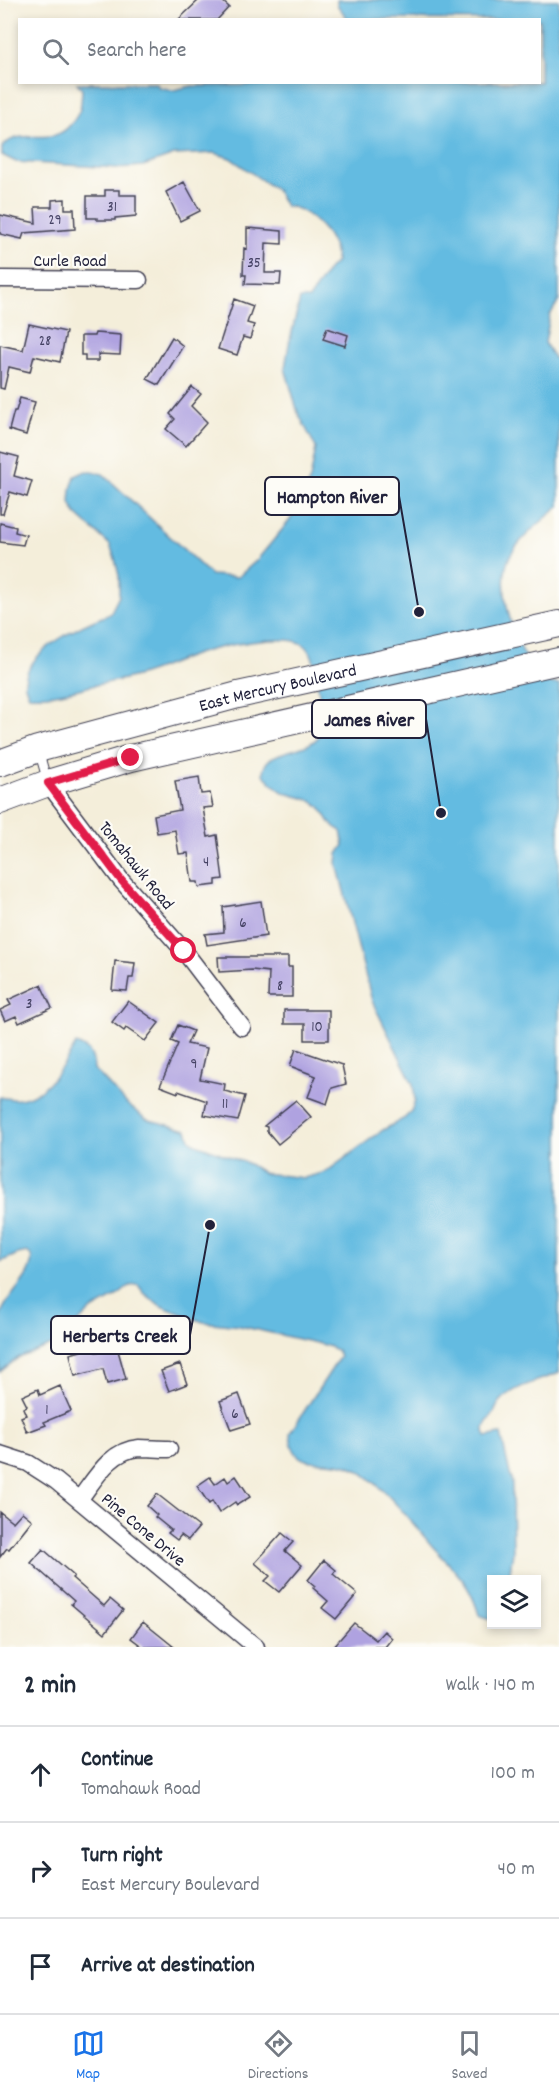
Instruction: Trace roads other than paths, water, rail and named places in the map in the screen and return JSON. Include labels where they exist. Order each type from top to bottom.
[{"type":"main road","name":"East Mercury Boulevard","points":[[0,763],[38,749],[170,713],[295,682],[559,624]]},
{"type":"main road","name":"East Mercury Boulevard","points":[[0,801],[48,783],[131,758],[559,661]]},
{"type":"street","name":"Curle Road","points":[[0,279],[139,280]]},
{"type":"street","name":"Tomahawk Road","points":[[48,783],[121,880],[184,951],[242,1027]]},
{"type":"street","points":[[79,1500],[106,1464],[122,1452],[138,1448],[169,1449]]},
{"type":"street","name":"Pine Cone Drive","points":[[0,1454],[28,1463],[56,1481],[256,1647]]},
{"type":"lane","points":[[38,749],[48,783]]},
{"type":"water","points":[[337,0],[559,0],[559,300],[550,315],[545,343],[554,358],[559,359],[559,507],[519,543],[510,556],[504,579],[510,619],[524,654],[544,680],[548,683],[559,684],[559,1373],[511,1392],[499,1403],[484,1428],[486,1437],[501,1434],[512,1483],[513,1551],[510,1575],[487,1575],[487,1618],[479,1615],[470,1592],[459,1575],[394,1502],[372,1481],[350,1466],[303,1459],[292,1446],[290,1433],[340,1356],[337,1350],[325,1345],[240,1326],[203,1322],[161,1306],[144,1293],[138,1285],[129,1286],[120,1294],[90,1311],[57,1343],[18,1358],[0,1372],[1,1314],[4,1306],[28,1272],[32,1256],[27,1252],[0,1262],[0,1097],[19,1099],[38,1092],[53,1078],[76,1044],[88,1050],[93,1059],[94,1069],[128,1105],[146,1119],[187,1130],[190,1139],[196,1144],[249,1164],[263,1173],[304,1178],[326,1172],[383,1130],[405,1118],[415,1101],[413,1084],[372,1001],[337,864],[338,854],[344,845],[341,831],[330,823],[323,810],[316,804],[282,791],[263,774],[265,765],[271,759],[309,744],[321,731],[322,714],[318,686],[313,661],[307,647],[294,641],[252,642],[222,647],[152,671],[62,693],[29,695],[25,686],[28,670],[35,659],[72,631],[110,614],[119,596],[119,576],[110,545],[76,514],[70,503],[75,476],[86,471],[103,474],[211,575],[238,577],[257,560],[290,520],[310,480],[316,448],[298,413],[285,368],[289,344],[300,299],[309,299],[336,262],[331,241],[314,220],[300,210],[285,206],[276,190],[230,158],[215,153],[174,155],[143,166],[117,168],[16,162],[2,155],[2,147],[18,138],[55,135],[63,131],[75,119],[80,108],[82,89],[78,84],[157,84],[159,87],[173,90],[192,86],[268,84],[541,84],[541,18],[347,18],[337,5]]},
{"type":"place","name":"Hampton River","points":[[419,612]]},
{"type":"place","name":"James River","points":[[441,813]]},
{"type":"place","name":"Herberts Creek","points":[[210,1225]]}]
